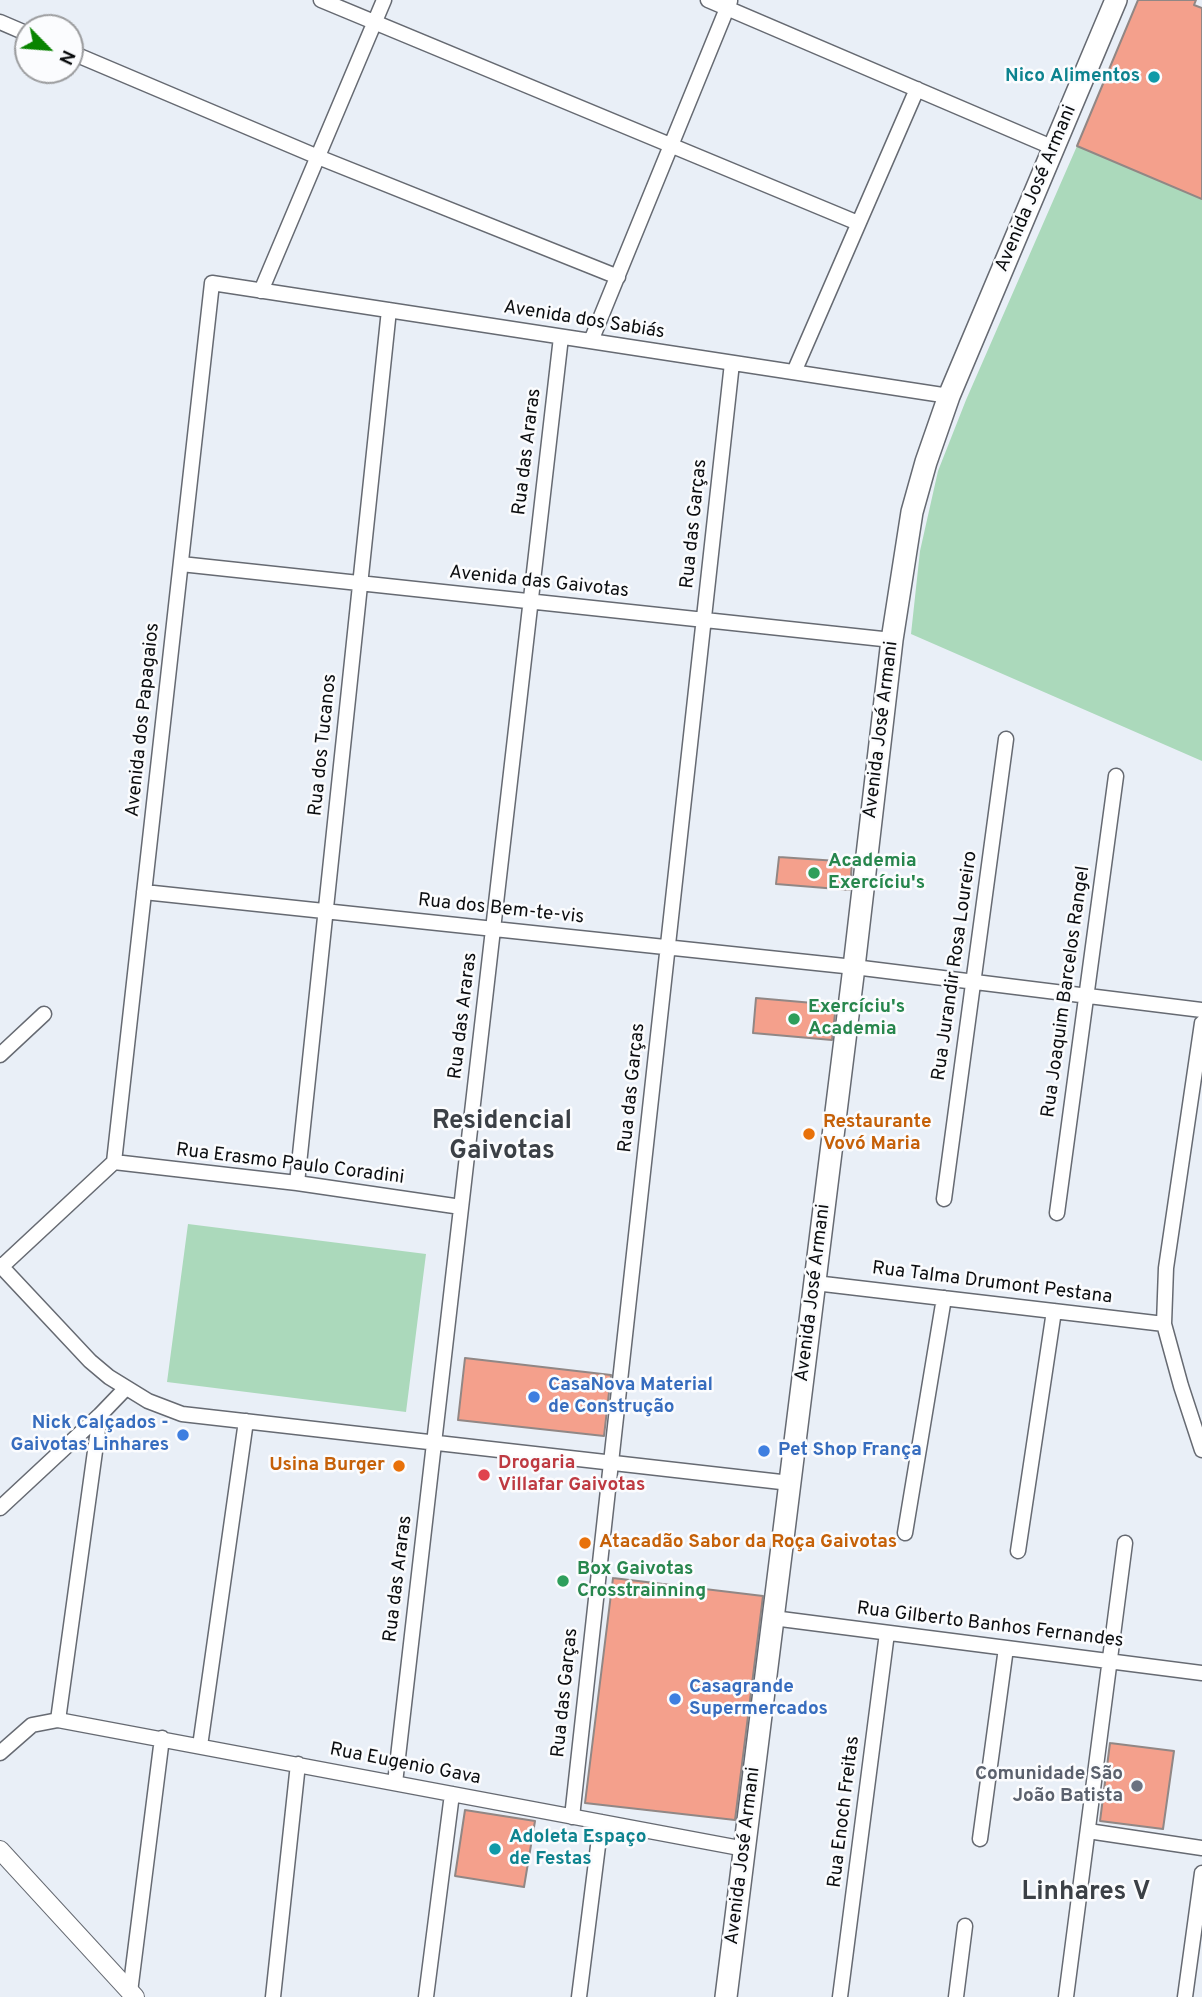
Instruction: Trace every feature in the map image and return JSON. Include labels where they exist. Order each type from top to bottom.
[{"type":"main road","name":"Avenida José Armani","points":[[726,1997],[892,640],[912,512],[926,462],[950,396],[1116,0]]},
{"type":"street","points":[[321,0],[858,223]]},
{"type":"street","points":[[261,291],[384,0]]},
{"type":"street","points":[[708,0],[729,4],[1054,148]]},
{"type":"street","points":[[591,341],[729,4]]},
{"type":"street","points":[[84,58],[318,157],[618,277]]},
{"type":"street","points":[[794,372],[917,89]]},
{"type":"street","name":"Avenida dos Sabiás","points":[[212,283],[950,396]]},
{"type":"street","name":"Avenida dos Papagaios","points":[[114,1162],[212,283]]},
{"type":"street","name":"Rua dos Tucanos","points":[[297,1183],[389,310]]},
{"type":"street","name":"Rua das Araras","points":[[395,1783],[561,337]]},
{"type":"street","name":"Rua das Garças","points":[[572,1816],[732,363]]},
{"type":"street","name":"Avenida das Gaivotas","points":[[181,564],[892,640]]},
{"type":"street","name":"Rua Jurandir Rosa Loureiro","points":[[944,1199],[1006,739]]},
{"type":"street","name":"Rua Joaquim Barcelos Rangel","points":[[1057,1213],[1116,776]]},
{"type":"street","name":"Rua dos Bem-te-vis","points":[[145,892],[854,967],[1202,1010]]},
{"type":"street","points":[[0,1055],[44,1014]]},
{"type":"street","points":[[1202,1023],[1166,1268],[1164,1324],[1202,1450]]},
{"type":"street","points":[[114,1162],[0,1266],[90,1361],[108,1377],[148,1401],[182,1414],[790,1483]]},
{"type":"street","name":"Rua Erasmo Paulo Coradini","points":[[114,1162],[297,1183],[461,1207]]},
{"type":"street","name":"Rua Talma Drumont Pestana","points":[[815,1283],[1164,1324]]},
{"type":"street","points":[[905,1533],[944,1298]]},
{"type":"street","points":[[1018,1550],[1054,1311]]},
{"type":"street","points":[[0,1508],[126,1388]]},
{"type":"street","points":[[0,1753],[32,1725],[58,1720],[100,1415]]},
{"type":"street","points":[[200,1745],[246,1421]]},
{"type":"street","points":[[1066,1997],[1125,1543]]},
{"type":"street","name":"Rua Gilberto Banhos Fernandes","points":[[774,1618],[1202,1673]]},
{"type":"street","name":"Rua Enoch Freitas","points":[[840,1997],[887,1633]]},
{"type":"street","points":[[980,1839],[1006,1648]]},
{"type":"street","name":"Rua Eugenio Gava","points":[[58,1720],[745,1849]]},
{"type":"street","points":[[130,1993],[162,1738]]},
{"type":"street","points":[[273,1997],[298,1764]]},
{"type":"street","points":[[426,1997],[452,1794]]},
{"type":"street","points":[[579,1997],[601,1822]]},
{"type":"street","points":[[1088,1832],[1202,1848]]},
{"type":"street","points":[[0,1850],[130,1993]]},
{"type":"street","points":[[1185,1997],[1202,1873]]},
{"type":"street","points":[[956,1997],[965,1926]]},
{"type":"green space","points":[[1077,146],[1202,199],[1202,761],[911,634],[920,551],[938,471],[966,400]]},
{"type":"green space","points":[[188,1224],[426,1254],[406,1412],[167,1382]]},
{"type":"building","name":"Nico Alimentos","points":[[1138,0],[1196,0],[1194,5],[1202,8],[1202,199],[1077,146]]},
{"type":"building","name":"Academia Exercíciu's","points":[[779,857],[852,862],[850,890],[776,884]]},
{"type":"building","name":"Exercíciu's Academia","points":[[756,998],[836,1005],[832,1040],[753,1033]]},
{"type":"building","name":"CasaNova Material de Construção","points":[[465,1358],[611,1375],[604,1436],[458,1420]]},
{"type":"building","name":"Casagrande Supermercados","points":[[613,1578],[763,1596],[735,1820],[585,1803]]},
{"type":"building","name":"Comunidade São João Batista","points":[[1110,1743],[1174,1751],[1163,1829],[1100,1821]]},
{"type":"building","name":"Adoleta Espaço de Festas","points":[[465,1810],[535,1821],[524,1887],[455,1876]]},
{"type":"place","name":"Nico Alimentos","points":[[1154,77]]},
{"type":"place","name":"Academia Exercíciu's","points":[[814,873]]},
{"type":"place","name":"Exercíciu's Academia","points":[[794,1019]]},
{"type":"place","name":"Restaurante Vovó Maria","points":[[809,1134]]},
{"type":"place","name":"CasaNova Material de Construção","points":[[534,1397]]},
{"type":"place","name":"Nick Calçados - Gaivotas Linhares","points":[[183,1435]]},
{"type":"place","name":"Pet Shop França","points":[[764,1451]]},
{"type":"place","name":"Usina Burger","points":[[399,1466]]},
{"type":"place","name":"Drogaria Villafar Gaivotas","points":[[484,1475]]},
{"type":"place","name":"Atacadão Sabor da Roça Gaivotas","points":[[585,1543]]},
{"type":"place","name":"Box Gaivotas Crosstrainning","points":[[563,1581]]},
{"type":"place","name":"Casagrande Supermercados","points":[[675,1699]]},
{"type":"place","name":"Comunidade São João Batista","points":[[1137,1786]]},
{"type":"place","name":"Adoleta Espaço de Festas","points":[[495,1849]]},
{"type":"district","name":"Residencial Gaivotas","points":[[502,1138]]},
{"type":"district","name":"Linhares V","points":[[1086,1894]]}]
